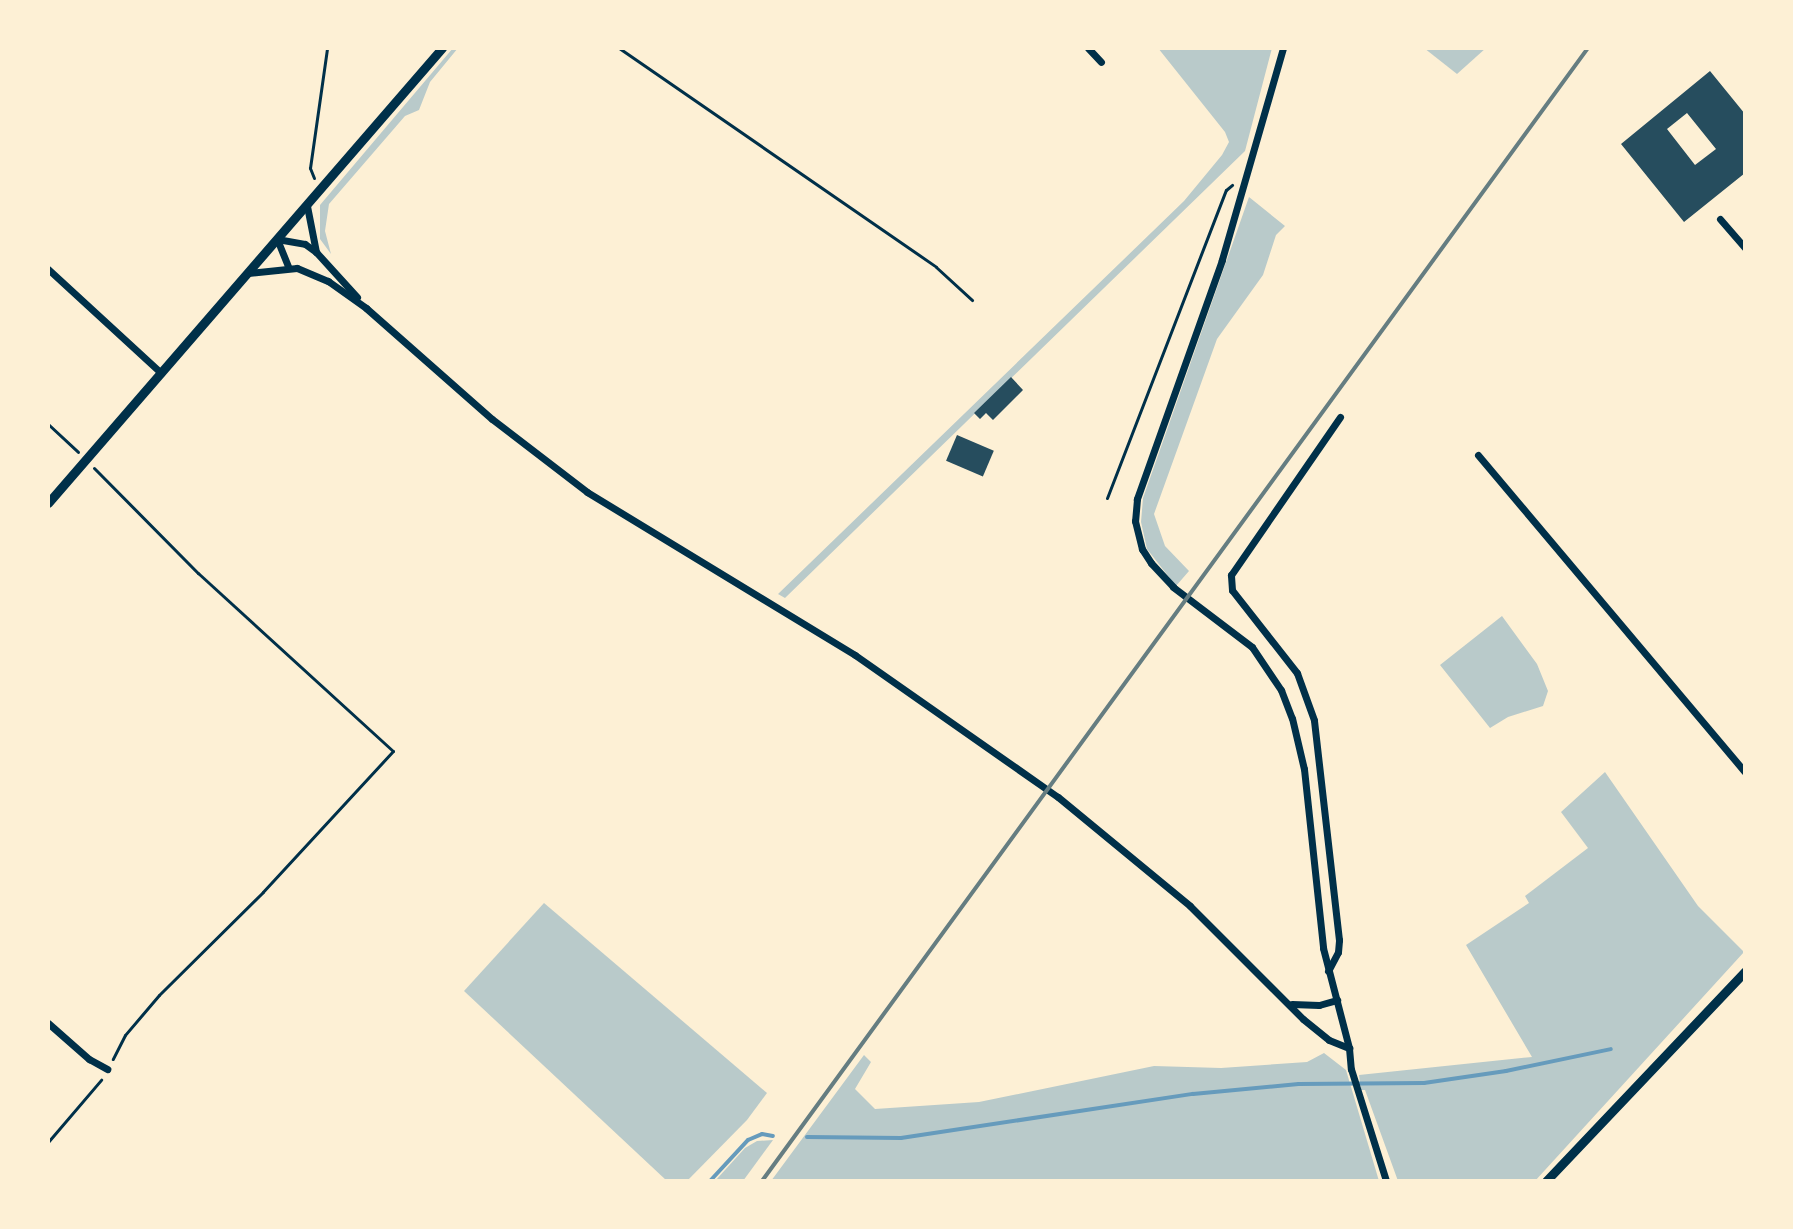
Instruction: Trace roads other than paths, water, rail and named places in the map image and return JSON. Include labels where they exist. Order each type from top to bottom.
[{"type":"street","points":[[48,503],[442,48]]},
{"type":"street","points":[[1088,48],[1101,62]]},
{"type":"street","points":[[1283,48],[1222,260],[1137,499],[1135,521],[1142,549],[1173,587],[1252,647],[1281,690],[1292,718],[1304,769],[1328,972],[1349,1048],[1351,1069],[1386,1181]]},
{"type":"street","points":[[307,206],[316,252]]},
{"type":"street","points":[[1720,219],[1745,248]]},
{"type":"street","points":[[277,239],[305,244],[316,252],[366,308]]},
{"type":"street","points":[[277,239],[289,268]]},
{"type":"street","points":[[248,273],[289,268],[308,271],[328,281],[366,308],[492,419],[587,492],[855,655],[1058,797],[1190,906],[1329,1040],[1349,1048]]},
{"type":"street","points":[[48,269],[161,373]]},
{"type":"street","points":[[1328,972],[1338,952],[1339,940],[1314,720],[1297,673],[1232,590],[1231,575],[1340,417]]},
{"type":"street","points":[[1478,455],[1745,772]]},
{"type":"street","points":[[1546,1181],[1745,971]]},
{"type":"street","points":[[1292,1004],[1319,1005],[1337,1000]]},
{"type":"street","points":[[48,1023],[89,1059],[107,1069]]},
{"type":"waterway","points":[[807,1137],[901,1138],[1193,1094],[1299,1084],[1424,1083],[1506,1071],[1611,1049]]},
{"type":"waterway","points":[[710,1181],[748,1140],[762,1134],[773,1136]]},
{"type":"railway","points":[[762,1181],[1588,48]]}]
